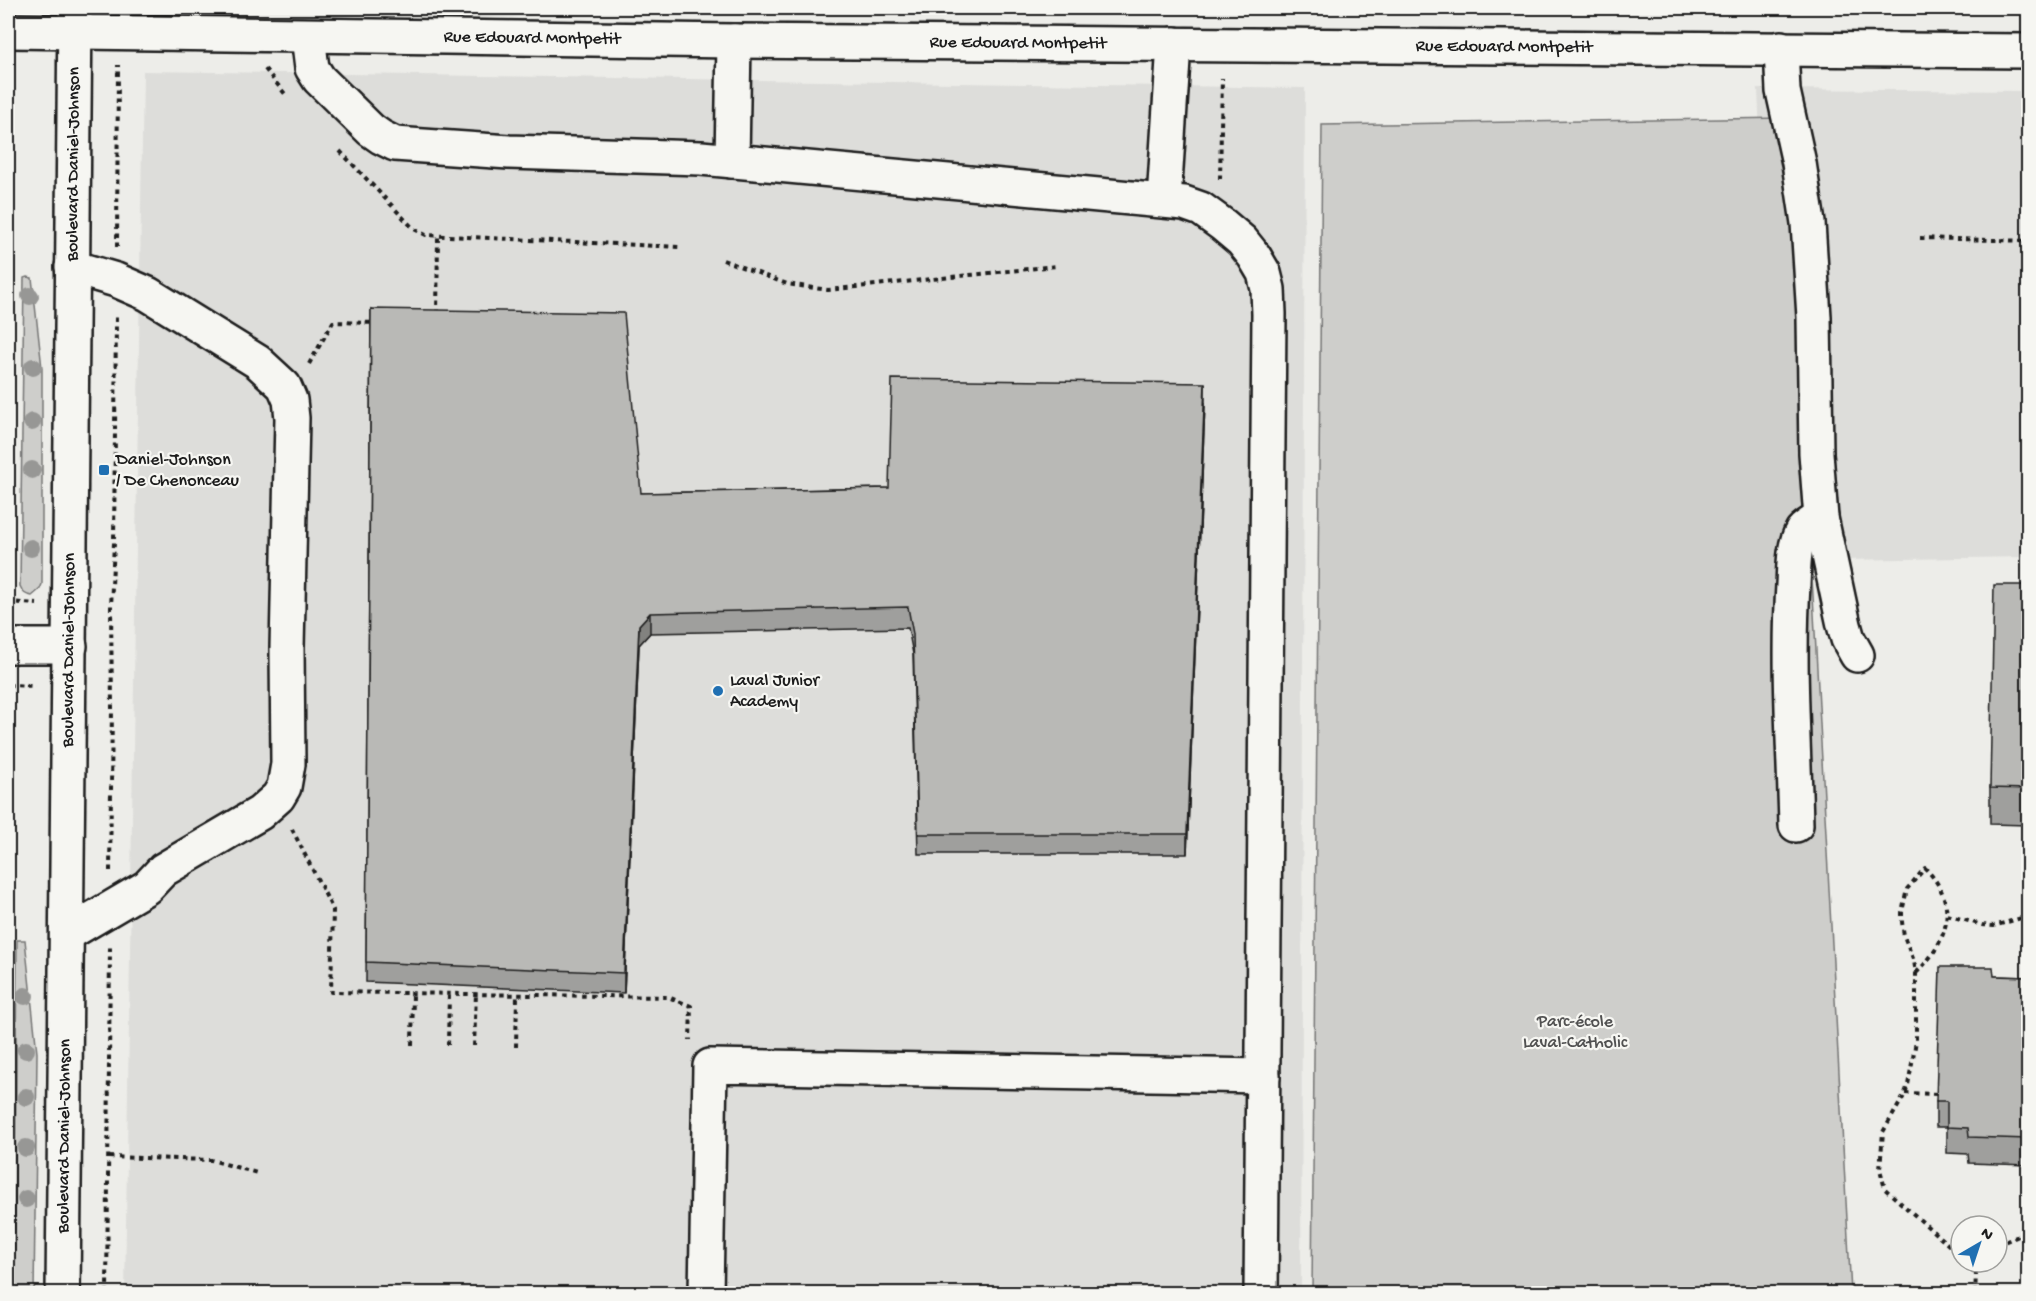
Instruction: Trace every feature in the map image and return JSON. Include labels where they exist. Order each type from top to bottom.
[{"type":"street","name":"Rue Edouard Montpetit","points":[[8,31],[76,19],[308,36],[2028,51]]},
{"type":"street","name":"Boulevard Daniel-Johnson","points":[[63,1293],[76,19]]},
{"type":"street","points":[[308,36],[312,68],[319,79],[370,130],[395,144],[509,152],[701,158],[1164,200],[1184,203],[1201,209],[1242,241],[1254,256],[1264,273],[1268,289],[1261,1293]]},
{"type":"street","points":[[732,161],[734,41]]},
{"type":"street","points":[[1164,200],[1174,44]]},
{"type":"street","points":[[1781,48],[1783,91],[1799,163],[1808,223],[1814,317],[1816,453],[1821,518],[1844,625],[1848,639],[1857,655]]},
{"type":"street","points":[[67,933],[147,887],[163,870],[260,813],[278,797],[284,787],[288,764],[287,648],[292,418],[290,400],[284,386],[258,362],[148,294],[116,280],[72,267]]},
{"type":"street","points":[[1796,825],[1791,620],[1793,578],[1796,547],[1802,531],[1809,524],[1821,518]]},
{"type":"street","points":[[8,646],[69,646]]},
{"type":"street","points":[[706,1293],[710,1066],[1263,1076]]},
{"type":"path","points":[[263,67],[289,98]]},
{"type":"path","points":[[1220,179],[1222,77]]},
{"type":"path","points":[[117,245],[118,88]]},
{"type":"path","points":[[336,147],[420,234],[438,237],[679,247]]},
{"type":"path","points":[[437,323],[438,237]]},
{"type":"path","points":[[1920,238],[2028,241]]},
{"type":"path","points":[[723,260],[787,284],[828,290],[1056,266]]},
{"type":"path","points":[[110,877],[111,607],[114,543],[116,310]]},
{"type":"path","points":[[307,368],[333,322],[379,323]]},
{"type":"path","points":[[288,822],[333,910],[331,992],[668,997],[691,1006],[690,1046]]},
{"type":"path","points":[[1916,973],[1941,943],[1947,915],[1944,896],[1939,885],[1925,868],[1907,889],[1902,912],[1904,936],[1916,973],[1917,1041],[1905,1093],[1883,1132],[1880,1169],[1881,1180],[1891,1196],[1949,1246]]},
{"type":"path","points":[[1947,915],[1994,926],[2028,916]]},
{"type":"path","points":[[107,1293],[110,944]]},
{"type":"path","points":[[412,1045],[413,993]]},
{"type":"path","points":[[448,1045],[449,993]]},
{"type":"path","points":[[474,1046],[476,993]]},
{"type":"path","points":[[516,1047],[517,995]]},
{"type":"path","points":[[1905,1093],[1937,1094]]},
{"type":"path","points":[[109,1157],[211,1160],[257,1173]]},
{"type":"path","points":[[2009,1240],[2028,1233]]},
{"type":"path","points":[[1975,1293],[1976,1274]]},
{"type":"shaded area","name":"Laval Junior Academy","points":[[143,71],[1305,88],[1301,1293],[125,1294]]},
{"type":"shaded area","points":[[1758,89],[2028,91],[2028,557],[1778,561]]},
{"type":"green space","name":"Parc-école Laval-Catholic","points":[[1787,118],[1851,1293],[1312,1294],[1322,125]]},
{"type":"green space","points":[[24,278],[32,278],[42,368],[42,584],[32,596],[24,593],[20,586]]},
{"type":"green space","points":[[17,940],[25,940],[37,1053],[34,1294],[14,1293]]},
{"type":"building","name":"Laval Junior Academy","points":[[371,309],[624,313],[641,493],[889,488],[892,379],[1205,383],[1187,834],[918,834],[913,634],[908,607],[650,613],[639,625],[624,973],[366,962]]},
{"type":"building","points":[[1994,585],[2028,585],[2028,789],[1990,788]]},
{"type":"building","points":[[1940,967],[1993,967],[1994,976],[2028,977],[2028,1139],[1969,1137],[1968,1128],[1947,1127],[1947,1101],[1936,1101]]},
{"type":"place","name":"Daniel-Johnson / De Chenonceau","points":[[104,470]]},
{"type":"place","name":"Laval Junior Academy","points":[[718,691]]}]
